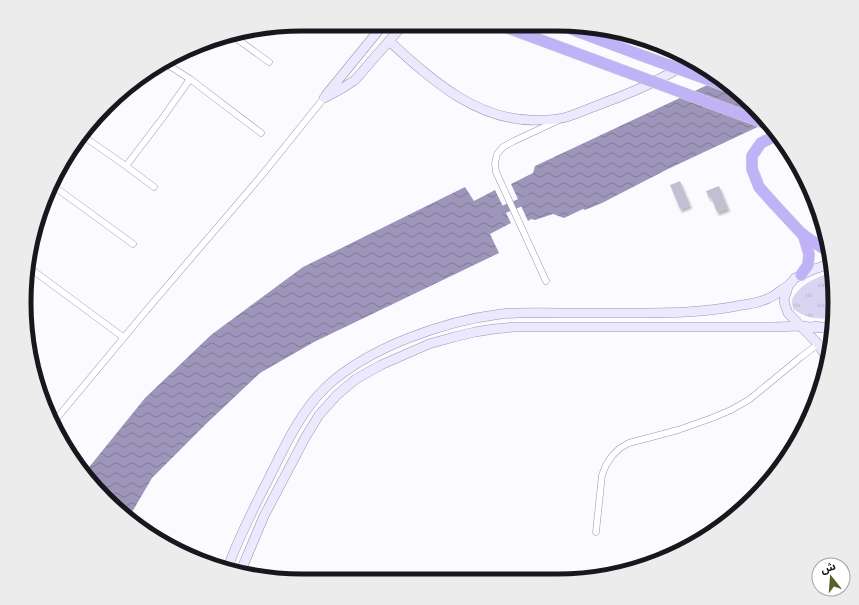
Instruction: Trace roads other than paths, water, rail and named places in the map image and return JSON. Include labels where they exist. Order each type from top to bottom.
[{"type":"highway","points":[[516,31],[759,121]]},
{"type":"highway","points":[[581,32],[714,82]]},
{"type":"highway","points":[[772,137],[761,143],[752,156],[752,169],[759,187],[802,234],[823,248]]},
{"type":"highway","points":[[801,275],[808,266],[809,254],[802,234]]},
{"type":"street","points":[[57,418],[123,337],[262,175],[378,31]]},
{"type":"street","points":[[324,98],[342,89],[355,80],[398,31]]},
{"type":"street","points":[[237,39],[269,62]]},
{"type":"street","points":[[389,41],[424,72],[450,92],[492,114],[513,119],[535,121],[568,117]]},
{"type":"street","points":[[546,281],[496,172],[495,163],[498,154],[503,147],[514,141],[568,117],[620,97],[666,76],[686,64]]},
{"type":"street","points":[[169,66],[190,79],[261,134]]},
{"type":"street","points":[[126,166],[190,79]]},
{"type":"street","points":[[86,138],[154,187]]},
{"type":"street","points":[[56,188],[133,244]]},
{"type":"street","points":[[229,564],[251,513],[290,436],[306,410],[326,387],[347,370],[370,356],[396,343],[448,325],[503,314],[534,312],[656,313],[724,309],[768,299],[801,275],[826,265]]},
{"type":"street","points":[[33,270],[123,337]]},
{"type":"street","points":[[789,285],[785,295],[786,310],[818,344],[823,353]]},
{"type":"street","points":[[793,318],[820,328]]},
{"type":"street","points":[[242,567],[264,516],[305,438],[319,415],[337,395],[356,379],[381,365],[429,344],[454,337],[494,329],[514,327],[802,326],[827,329]]},
{"type":"street","points":[[596,532],[602,475],[612,456],[620,448],[629,443],[678,430],[731,410],[750,399],[818,344]]},
{"type":"water","points":[[714,82],[736,98],[762,125],[668,169],[602,203],[585,210],[583,209],[564,218],[553,214],[528,221],[511,184],[533,173],[535,166]]},
{"type":"water","points":[[465,187],[474,201],[495,190],[511,223],[490,234],[499,253],[314,342],[260,373],[152,478],[131,513],[98,482],[88,470],[90,466],[145,398],[211,335],[303,267]]},
{"type":"waterway","points":[[495,213],[529,199]]}]
